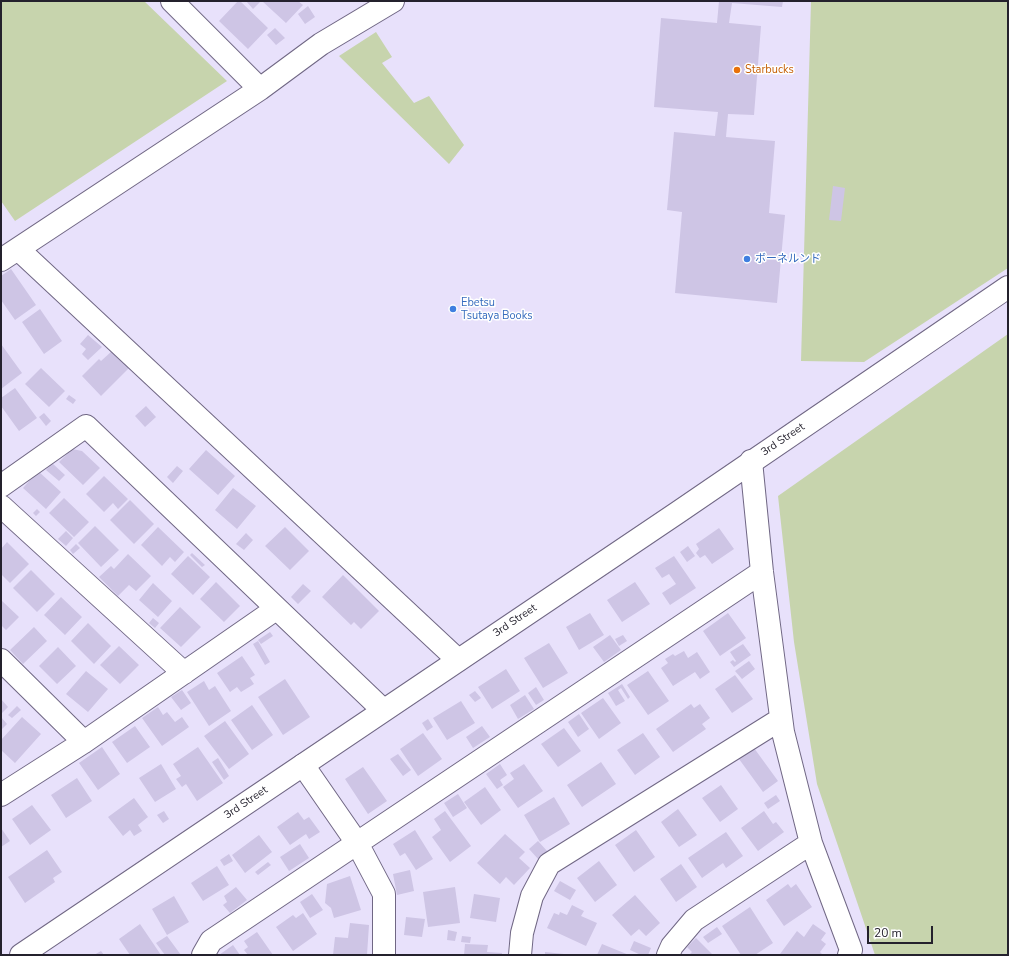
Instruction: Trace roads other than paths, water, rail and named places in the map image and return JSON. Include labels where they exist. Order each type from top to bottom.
[{"type":"street","points":[[394,1],[321,44],[260,89],[9,255],[458,660]]},
{"type":"street","points":[[177,3],[260,89]]},
{"type":"street","name":"3rd Street","points":[[21,955],[1008,288]]},
{"type":"street","points":[[1,486],[86,426],[383,710]]},
{"type":"street","points":[[751,461],[762,572],[783,732],[811,843],[851,950],[848,955]]},
{"type":"street","points":[[1,506],[184,673]]},
{"type":"street","points":[[203,955],[211,941],[762,572]]},
{"type":"street","points":[[1,795],[84,742],[276,609]]},
{"type":"street","points":[[1,660],[84,742]]},
{"type":"street","points":[[520,955],[522,932],[532,896],[549,864],[781,719]]},
{"type":"street","points":[[302,765],[357,843],[384,894],[384,955]]},
{"type":"street","points":[[668,955],[672,946],[694,920],[811,843]]},
{"type":"place","name":"Starbucks","points":[[737,70]]},
{"type":"place","name":"ボーネルンド","points":[[747,259]]},
{"type":"place","name":"Ebetsu Tsutaya Books","points":[[453,309]]}]
